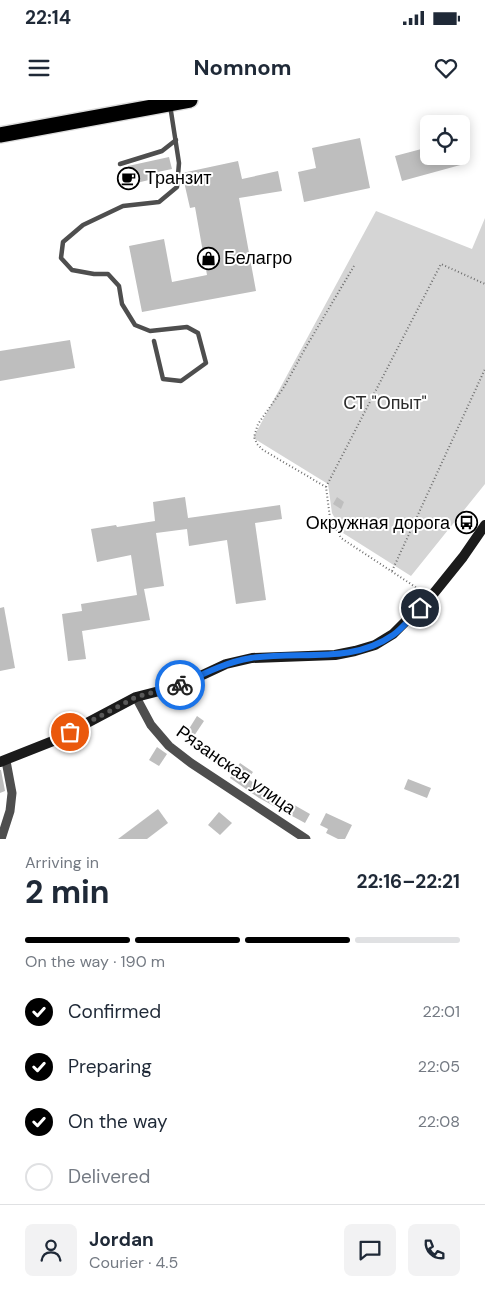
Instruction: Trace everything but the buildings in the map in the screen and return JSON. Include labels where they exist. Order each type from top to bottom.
[{"type":"highway","points":[[0,135],[190,100]]},
{"type":"street","points":[[1,839],[10,811],[12,793],[3,762],[53,741],[136,697],[179,686],[226,664],[252,658],[335,655],[355,652],[375,645],[393,634],[430,597],[463,557],[485,525]]},
{"type":"street","name":"Рязанская улица","points":[[136,697],[151,725],[169,746],[191,763],[306,839]]},
{"type":"lane","points":[[154,342],[163,379],[181,381],[206,363],[198,333],[187,327],[150,331],[135,325],[122,304],[119,286],[108,274],[94,274],[72,270],[61,258],[63,242],[83,225],[123,206],[160,202],[177,187],[179,163],[170,104]]},
{"type":"lane","points":[[120,164],[162,151],[176,140]]},
{"type":"path","points":[[430,597],[341,538],[330,518],[326,487],[441,264],[485,284]]},
{"type":"path","points":[[326,487],[263,450],[257,444],[254,437],[258,424],[284,387],[354,266]]},
{"type":"path","points":[[392,572],[485,369]]},
{"type":"green space","name":"СТ \"Опыт\"","points":[[376,211],[472,249],[485,218],[485,484],[411,576],[343,533],[332,513],[328,484],[253,438]]},
{"type":"way so far","points":[[70,732],[136,697],[180,685]]},
{"type":"place","name":"Транзит","points":[[129,178]]},
{"type":"place","name":"Белагро","points":[[208,258]]},
{"type":"place","name":"Окружная дорога","points":[[466,523]]},
{"type":"route","points":[[180,685],[226,664],[252,658],[335,655],[355,652],[375,645],[393,634],[420,608]]}]
